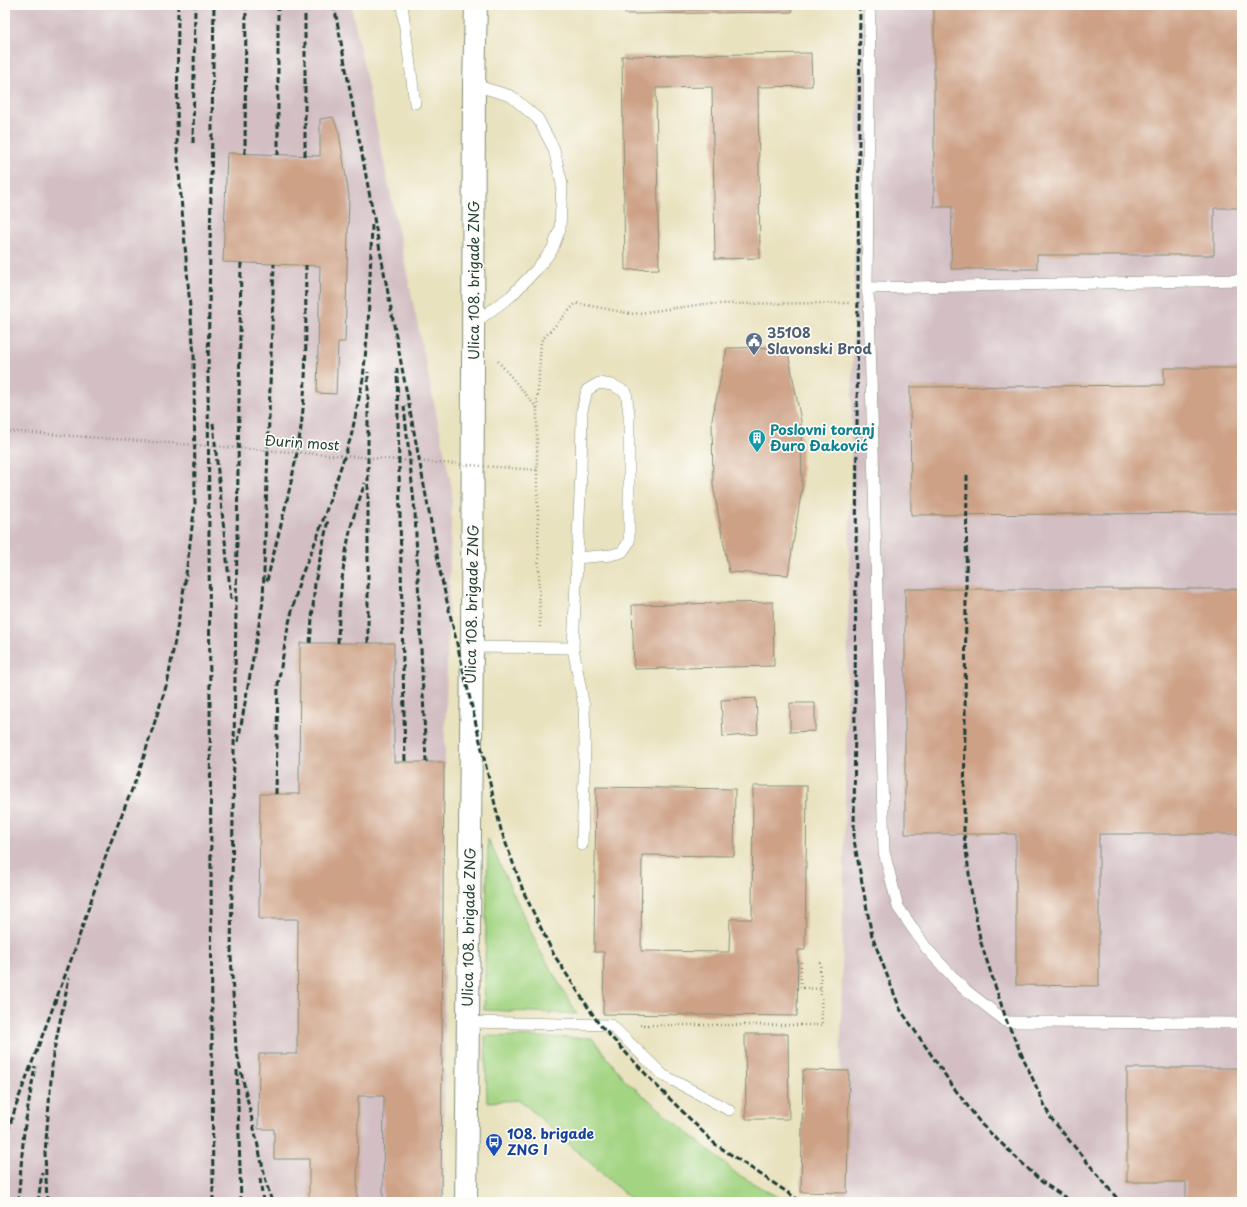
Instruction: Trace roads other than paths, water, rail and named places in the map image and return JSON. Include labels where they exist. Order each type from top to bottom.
[{"type":"street","name":"Ulica 108. brigade ZNG","points":[[466,1202],[472,647],[474,85],[476,5]]},
{"type":"lane","points":[[402,5],[415,103]]},
{"type":"lane","points":[[870,5],[867,288],[869,303],[884,852],[898,907],[926,949],[963,988],[1007,1022],[1242,1023]]},
{"type":"lane","points":[[474,85],[511,96],[538,119],[554,149],[562,184],[560,228],[552,250],[536,270],[510,296],[474,323]]},
{"type":"lane","points":[[867,288],[1242,280]]},
{"type":"lane","points":[[576,558],[611,555],[622,552],[629,542],[629,414],[626,392],[612,385],[599,383],[587,390],[582,411],[581,473],[576,558],[573,648],[584,707],[585,744],[582,845]]},
{"type":"lane","points":[[472,647],[573,648]]},
{"type":"lane","points":[[468,1022],[611,1025],[664,1075],[729,1110]]},
{"type":"railway","points":[[5,1140],[19,1097],[74,952],[108,849],[139,772],[168,680],[185,582],[195,504],[194,356],[177,148],[178,5]]},
{"type":"railway","points":[[193,143],[195,5]]},
{"type":"railway","points":[[213,1202],[208,373],[214,5]]},
{"type":"railway","points":[[245,154],[246,5]]},
{"type":"railway","points":[[278,5],[278,155]]},
{"type":"railway","points":[[305,5],[305,156]]},
{"type":"railway","points":[[334,5],[441,576],[501,830],[524,893],[554,955],[599,1024],[655,1084],[715,1144],[802,1202]]},
{"type":"railway","points":[[860,5],[854,840],[872,936],[900,1009],[954,1088],[982,1125],[1042,1182],[1072,1202]]},
{"type":"railway","points":[[276,794],[278,684],[288,627],[300,579],[318,535],[351,437],[363,379],[368,328],[372,225]]},
{"type":"railway","points":[[241,263],[231,955],[236,1049],[267,1186],[272,1202]]},
{"type":"railway","points":[[238,742],[263,602],[274,264]]},
{"type":"railway","points":[[267,581],[290,485],[301,427],[305,387],[306,265]]},
{"type":"railway","points":[[397,368],[405,762]]},
{"type":"railway","points":[[368,372],[368,643]]},
{"type":"railway","points":[[404,406],[415,512],[426,762]]},
{"type":"railway","points":[[213,423],[231,599]]},
{"type":"railway","points":[[967,475],[964,834],[972,897],[981,943],[1007,1022],[1050,1117],[1120,1202]]},
{"type":"railway","points":[[338,643],[340,599],[345,556],[355,511],[365,483]]},
{"type":"railway","points":[[310,643],[315,583],[328,520]]},
{"type":"railway","points":[[47,1202],[45,1153],[53,1055],[69,978]]},
{"type":"railway","points":[[18,1202],[24,1131],[35,1066]]},
{"type":"railway","points":[[237,1070],[241,1202]]},
{"type":"railway","points":[[38,1202],[42,1173]]},
{"type":"railway","points":[[260,1178],[263,1202]]},
{"type":"place","name":"35108 Slavonski Brod","points":[[754,356]]},
{"type":"place","name":"Poslovni toranj Đuro Đaković","points":[[757,453]]},
{"type":"place","name":"108. brigade ZNG I","points":[[494,1157]]}]
